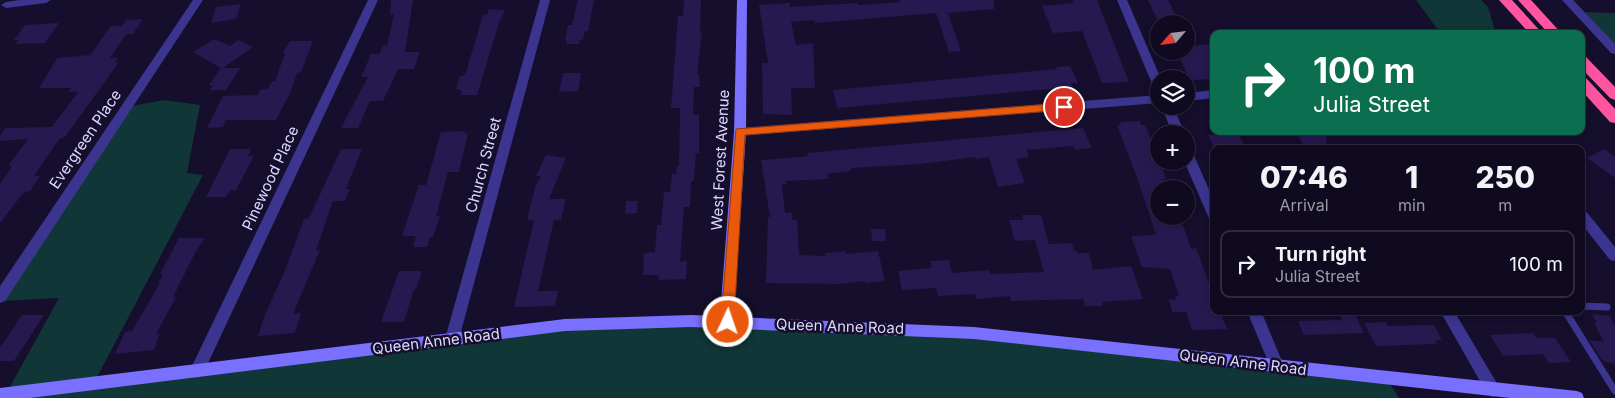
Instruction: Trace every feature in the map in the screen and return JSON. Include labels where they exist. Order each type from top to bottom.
[{"type":"highway","points":[[1505,0],[1533,30]]},
{"type":"highway","points":[[1524,0],[1552,30]]},
{"type":"highway","points":[[1585,64],[1615,95]]},
{"type":"highway","points":[[1585,85],[1615,118]]},
{"type":"highway","points":[[1585,92],[1601,102]]},
{"type":"street","points":[[6,6],[46,0]]},
{"type":"street","name":"Evergreen Place","points":[[0,297],[198,0]]},
{"type":"street","name":"Pinewood Place","points":[[197,371],[373,0]]},
{"type":"street","name":"Church Street","points":[[452,339],[545,0]]},
{"type":"street","name":"West Forest Avenue","points":[[728,322],[740,132],[742,0]]},
{"type":"street","points":[[1122,0],[1152,70]]},
{"type":"street","points":[[1567,0],[1615,50]]},
{"type":"street","points":[[1195,96],[1210,94]]},
{"type":"street","points":[[740,132],[1150,100]]},
{"type":"street","points":[[1194,170],[1210,207]]},
{"type":"street","points":[[1585,219],[1615,256]]},
{"type":"street","points":[[1256,315],[1277,366]]},
{"type":"street","points":[[1450,315],[1492,390]]},
{"type":"street","name":"Queen Anne Road","points":[[0,395],[565,325],[728,322],[974,333],[1576,398]]},
{"type":"lane","points":[[1585,306],[1607,307]]},
{"type":"lane","points":[[1568,315],[1615,391]]},
{"type":"green space","points":[[1416,0],[1481,0],[1488,7],[1495,30],[1438,30]]},
{"type":"green space","points":[[1578,12],[1615,13],[1615,50]]},
{"type":"green space","points":[[164,100],[200,105],[187,173],[203,175],[94,383],[565,325],[931,330],[1387,379],[1399,398],[0,398],[6,394],[59,298],[0,301],[127,107]]},
{"type":"building","points":[[391,0],[413,0],[405,52],[420,52],[414,69],[398,69],[383,101],[370,101],[358,128],[341,128],[368,77],[361,77],[371,54],[379,54],[383,45],[387,45],[394,14],[390,15]]},
{"type":"building","points":[[578,0],[594,0],[588,31],[585,31],[583,40],[580,40],[579,44],[566,44],[568,25],[572,25]]},
{"type":"building","points":[[684,0],[701,0],[700,31],[702,31],[697,74],[699,74],[700,87],[694,87],[693,115],[699,114],[699,153],[696,153],[694,181],[691,181],[690,207],[684,207],[680,262],[687,261],[686,279],[659,280],[659,275],[643,275],[644,253],[655,252],[657,225],[661,225],[664,192],[670,192],[672,174],[676,174],[677,166],[679,166],[680,108],[671,108],[678,16],[683,16]]},
{"type":"building","points":[[899,0],[994,0],[994,9],[948,13],[961,51],[949,52],[936,13],[815,23],[814,20],[791,22],[796,45],[813,43],[815,88],[791,88],[792,115],[763,114],[762,63],[768,63],[759,5],[790,3],[790,7],[857,3],[858,5],[900,2]]},
{"type":"building","points":[[1072,0],[1097,0],[1129,82],[1102,83],[1082,31],[1053,33],[1042,6],[1074,3]]},
{"type":"building","points":[[1148,0],[1168,0],[1176,15],[1155,15]]},
{"type":"building","points":[[241,4],[236,19],[211,23],[216,7]]},
{"type":"building","points":[[489,9],[505,10],[499,23],[477,95],[460,95],[462,91],[456,89],[460,76],[463,76],[466,72],[483,15],[487,15]]},
{"type":"building","points":[[143,19],[133,34],[126,34],[110,58],[118,58],[115,63],[119,62],[65,137],[59,139],[34,176],[40,176],[30,191],[24,192],[0,223],[0,184],[12,166],[8,166],[28,139],[0,141],[0,136],[5,128],[52,127],[78,92],[68,92],[71,88],[39,88],[57,58],[90,55],[111,26],[122,26],[126,20]]},
{"type":"building","points":[[59,23],[45,43],[15,44],[19,40],[14,40],[25,25]]},
{"type":"building","points":[[214,39],[230,46],[238,40],[253,47],[223,68],[240,68],[226,90],[210,90],[213,85],[209,85],[221,68],[193,52]]},
{"type":"building","points":[[290,41],[313,41],[301,72],[297,73],[290,93],[276,120],[226,120],[223,127],[207,128],[223,96],[258,95],[260,90],[268,89],[272,81],[275,81],[285,53],[283,53]]},
{"type":"building","points":[[1210,44],[1210,79],[1195,80],[1195,70],[1185,70],[1180,60],[1195,60],[1195,45]]},
{"type":"building","points":[[1070,66],[1078,83],[1071,83],[1072,87],[837,108],[833,90],[1057,69],[1056,67]]},
{"type":"building","points":[[563,73],[581,73],[578,91],[559,92]]},
{"type":"building","points":[[1140,121],[1141,125],[1145,125],[1150,136],[1150,170],[1163,170],[1166,179],[1150,180],[1150,217],[1117,125],[1121,125],[1120,122]]},
{"type":"building","points":[[1083,128],[1092,148],[1075,150],[1073,146],[1026,150],[1029,157],[1016,159],[1025,183],[998,187],[989,157],[851,168],[851,171],[827,174],[828,179],[786,181],[787,184],[782,184],[785,213],[792,213],[792,220],[797,220],[799,255],[825,256],[825,253],[846,251],[846,254],[878,251],[885,281],[838,284],[766,283],[768,217],[770,217],[761,160],[808,156],[807,153]]},
{"type":"building","points":[[465,131],[464,133],[468,133],[459,172],[448,172],[436,216],[440,216],[433,237],[430,237],[427,247],[413,247],[416,236],[402,236],[419,185],[426,185],[441,132]]},
{"type":"building","points":[[1208,135],[1239,135],[1244,145],[1213,145]]},
{"type":"building","points":[[1297,135],[1326,135],[1327,145],[1304,145]]},
{"type":"building","points":[[230,149],[251,149],[248,156],[254,156],[236,190],[230,190],[226,197],[206,197]]},
{"type":"building","points":[[341,149],[362,149],[346,189],[350,189],[345,201],[333,201],[316,250],[320,250],[293,314],[301,313],[295,333],[258,336],[304,219],[309,218]]},
{"type":"building","points":[[1604,149],[1615,157],[1615,178],[1587,158]]},
{"type":"building","points":[[546,155],[566,158],[549,199],[566,199],[561,220],[554,220],[538,291],[558,291],[555,306],[514,307],[534,220],[527,220],[535,187],[541,176],[536,176]]},
{"type":"building","points":[[626,201],[638,201],[637,213],[625,214]]},
{"type":"building","points":[[1022,215],[1041,215],[1049,244],[1072,243],[1074,251],[1089,253],[1093,270],[1131,266],[1143,299],[1102,302],[1103,306],[1085,306],[1083,299],[1011,301],[1010,296],[976,299],[975,294],[938,296],[936,288],[902,290],[898,271],[932,268],[930,261],[949,260],[952,273],[989,270],[990,274],[1044,272],[1035,240],[1015,241],[1009,220],[1023,220]]},
{"type":"building","points":[[1153,225],[1183,225],[1191,249],[1196,248],[1210,286],[1210,315],[1222,315],[1227,329],[1192,330],[1186,312],[1172,312],[1169,299],[1176,300],[1175,296],[1179,296],[1170,269],[1142,267],[1131,236],[1156,235]]},
{"type":"building","points":[[871,229],[885,229],[886,241],[872,241]]},
{"type":"building","points":[[179,238],[205,238],[196,251],[173,297],[176,297],[156,334],[160,333],[154,350],[115,354],[125,332],[132,331],[160,283],[158,283],[163,274],[160,274]]},
{"type":"building","points":[[399,271],[422,271],[416,289],[414,289],[404,322],[381,322]]},
{"type":"building","points":[[1592,314],[1610,316],[1615,326],[1615,364],[1603,361],[1589,340],[1604,342],[1594,323],[1597,323]]},
{"type":"building","points":[[22,315],[44,315],[14,361],[0,361],[0,348]]},
{"type":"building","points":[[1339,315],[1355,315],[1364,333],[1304,335],[1298,321],[1342,320]]},
{"type":"building","points":[[1386,322],[1388,326],[1434,325],[1442,340],[1435,340],[1437,344],[1376,346],[1364,323]]},
{"type":"building","points":[[1533,333],[1536,338],[1555,338],[1571,362],[1549,363],[1543,354],[1503,356],[1490,335]]},
{"type":"route","points":[[728,322],[740,132],[1064,107]]}]
